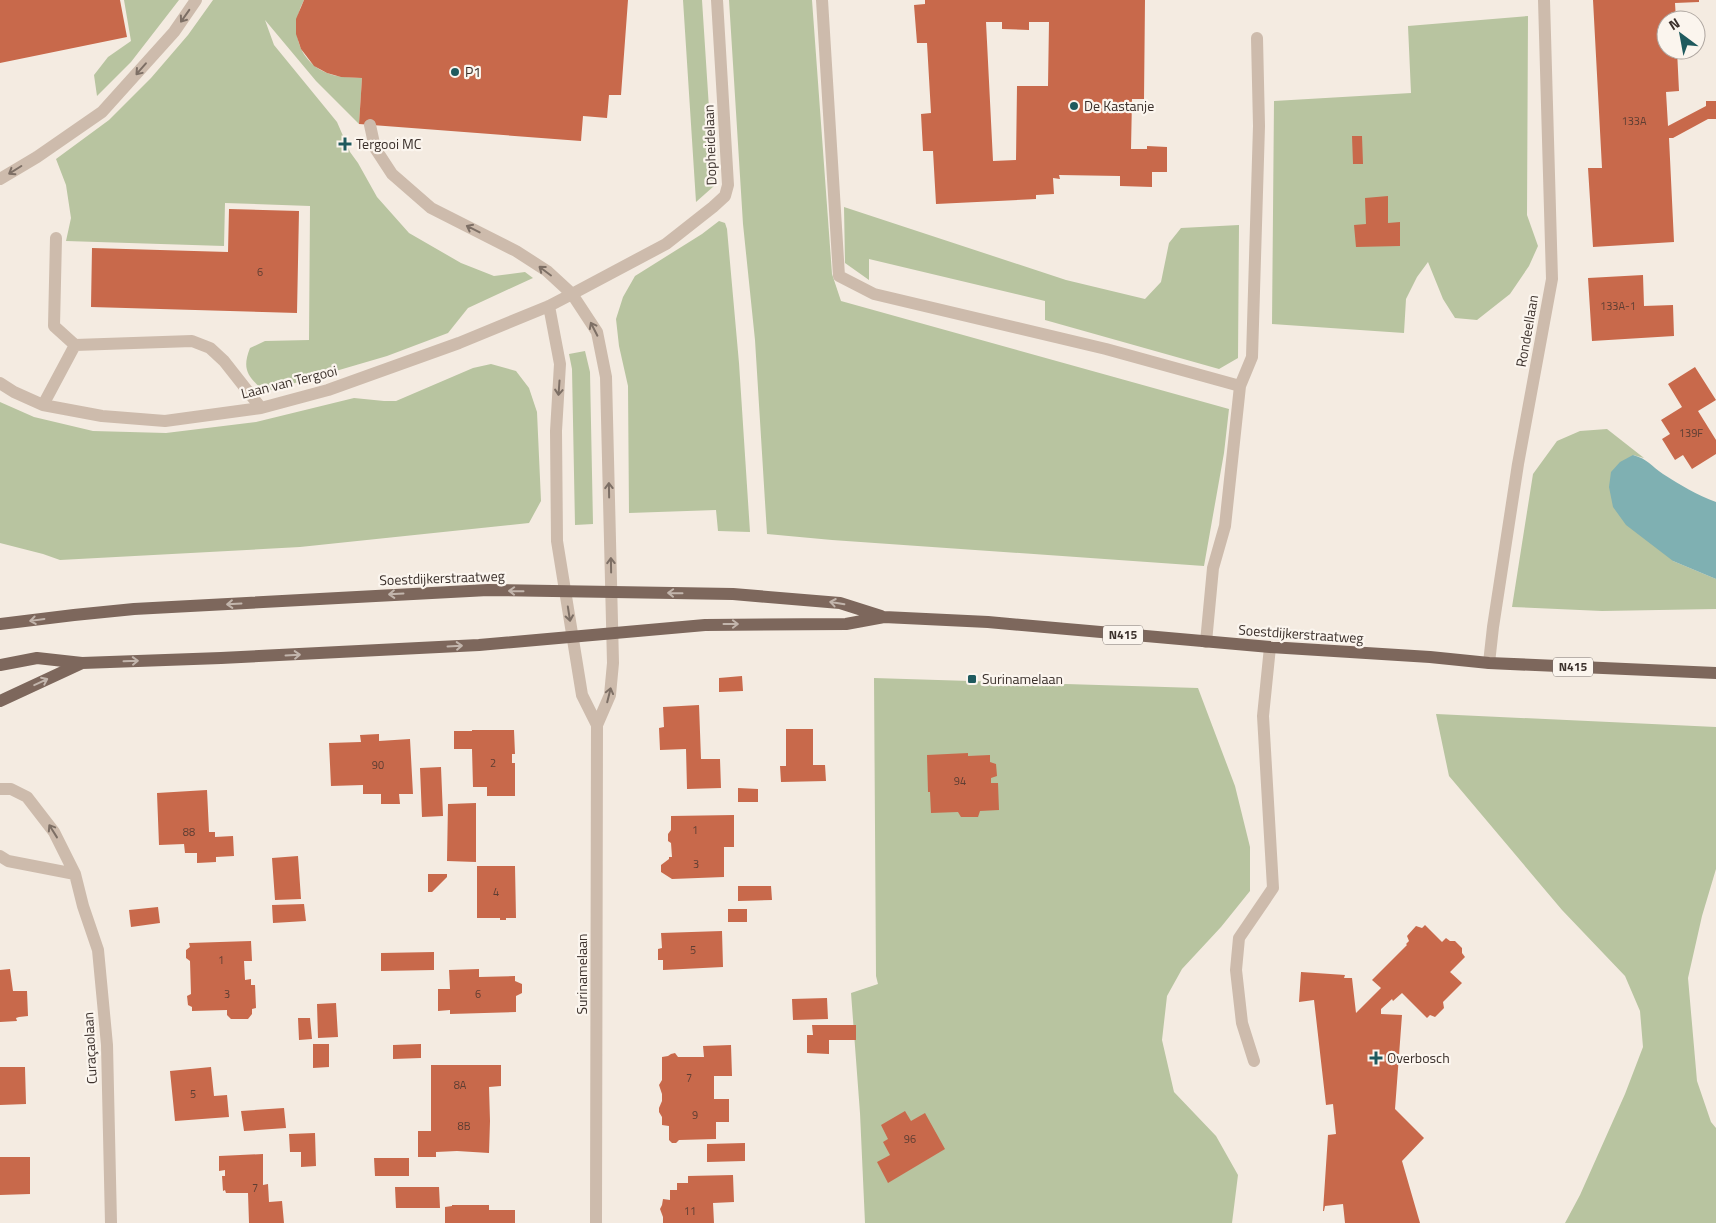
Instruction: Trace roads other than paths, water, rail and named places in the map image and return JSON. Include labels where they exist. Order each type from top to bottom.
[{"type":"main road","name":"Soestdijkerstraatweg","points":[[0,624],[134,609],[488,590],[733,594],[840,603],[884,617]]},
{"type":"main road","name":"Soestdijkerstraatweg","points":[[0,665],[37,658],[82,663],[491,644],[706,624],[846,624],[884,617],[988,622],[1206,642],[1430,657],[1490,663],[1716,673]]},
{"type":"main road","points":[[0,701],[82,663]]},
{"type":"street","points":[[0,180],[102,112],[174,32],[196,0]]},
{"type":"street","name":"Dopheidelaan","points":[[572,294],[666,244],[725,196],[728,185],[717,0]]},
{"type":"street","points":[[822,0],[839,276],[874,294],[1106,349],[1240,386]]},
{"type":"street","name":"Rondeellaan","points":[[1490,663],[1493,627],[1518,464],[1552,279],[1544,0]]},
{"type":"street","points":[[1206,642],[1213,568],[1226,526],[1240,386],[1252,357],[1259,126],[1257,38]]},
{"type":"street","points":[[370,126],[375,148],[392,174],[431,208],[516,251],[547,272],[572,294],[597,332],[606,377],[612,592]]},
{"type":"street","points":[[56,238],[54,326],[75,345],[192,341],[210,348],[224,362],[261,408]]},
{"type":"street","name":"Laan van Tergooi","points":[[0,383],[14,392],[43,405],[102,416],[165,420],[261,408],[328,390],[459,343],[549,306],[572,294]]},
{"type":"street","points":[[549,306],[560,364],[556,431],[556,530],[565,591]]},
{"type":"street","points":[[43,405],[75,345]]},
{"type":"street","name":"Surinamelaan","points":[[565,591],[582,695],[597,725]]},
{"type":"street","name":"Surinamelaan","points":[[596,1223],[597,725],[610,695],[613,663],[612,592]]},
{"type":"street","points":[[1254,1061],[1242,1023],[1236,970],[1239,938],[1273,888],[1263,716],[1270,647]]},
{"type":"street","name":"Curaçaolaan","points":[[0,790],[11,789],[27,797],[54,832],[75,874],[83,906],[98,950],[107,1045],[111,1223]]},
{"type":"street","points":[[0,856],[8,861],[75,874]]},
{"type":"water","points":[[1633,455],[1646,461],[1682,486],[1716,502],[1716,579],[1673,561],[1626,525],[1613,507],[1609,487],[1611,472],[1620,462]]},
{"type":"place","name":"P1","points":[[455,72]]},
{"type":"place","name":"De Kastanje","points":[[1074,106]]},
{"type":"place","name":"Tergooi MC","points":[[345,144]]},
{"type":"place","name":"Surinamelaan","points":[[972,679]]},
{"type":"place","name":"Overbosch","points":[[1376,1058]]}]
